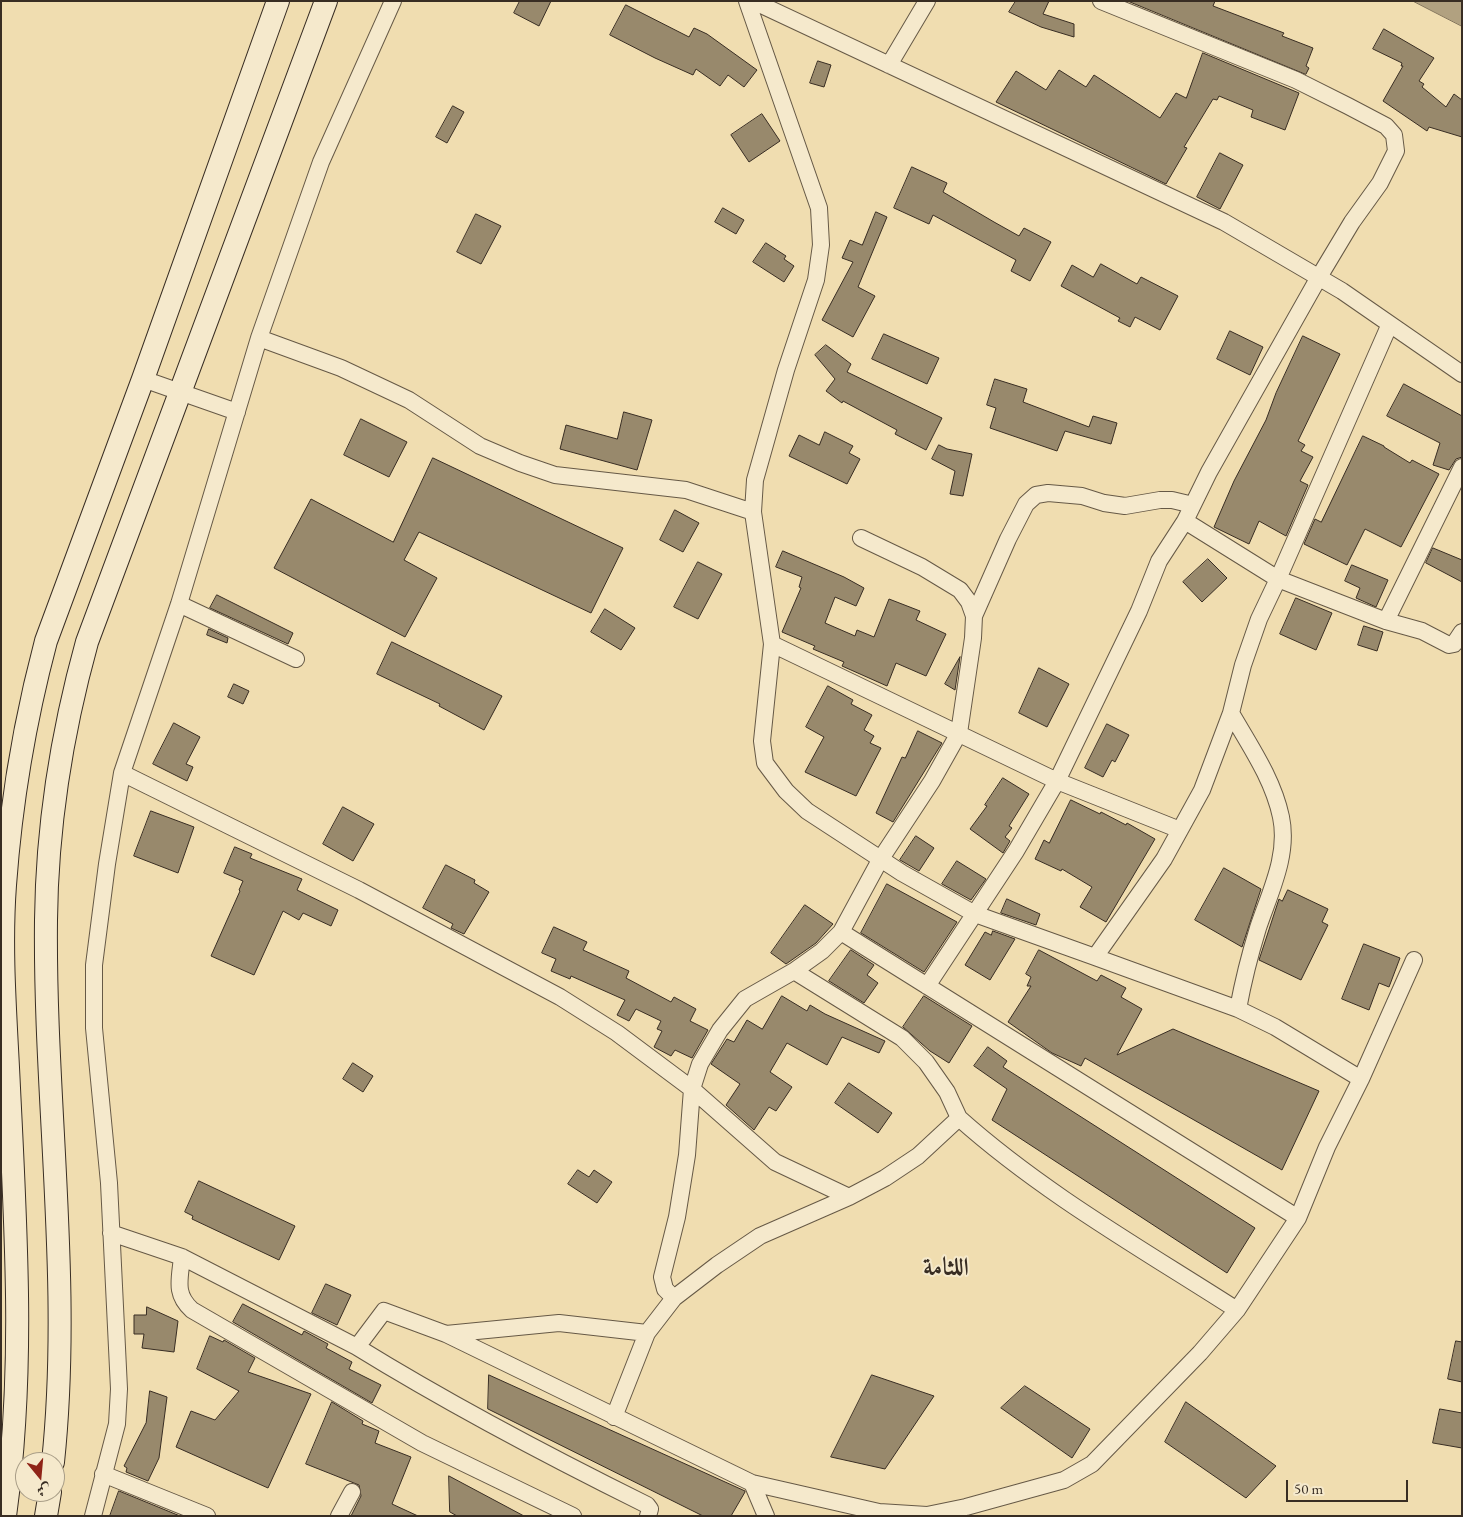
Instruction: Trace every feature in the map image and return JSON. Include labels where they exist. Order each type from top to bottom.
[{"type":"main road","points":[[5,1516],[16,1416],[19,1327],[4,953],[4,886],[15,794],[35,681],[46,641],[143,379],[278,1]]},
{"type":"main road","points":[[54,1452],[60,1381],[60,1321],[46,982],[46,917],[57,778],[70,702],[87,642],[326,1]]},
{"type":"main road","points":[[46,1516],[48,1502]]},
{"type":"street","points":[[93,1516],[117,1424],[120,1389],[109,1183],[94,1028],[94,965],[107,864],[122,773],[180,604],[259,338],[321,162],[393,1]]},
{"type":"street","points":[[747,1],[819,208],[821,245],[816,280],[761,454],[755,480],[753,512],[772,644],[762,741],[765,763],[786,791],[807,811],[880,860],[975,914],[1238,1009],[1275,1027],[1361,1080]]},
{"type":"street","points":[[753,1],[1224,222],[1319,277],[1462,374]]},
{"type":"street","points":[[889,65],[927,1]]},
{"type":"street","points":[[927,986],[1016,851],[1057,781],[1139,612],[1159,561],[1185,521],[1319,277],[1352,222],[1380,183],[1396,151],[1394,135],[1386,126],[1296,80],[1101,1]]},
{"type":"street","points":[[1095,957],[1164,859],[1202,790],[1231,714],[1243,665],[1259,619],[1389,326]]},
{"type":"street","points":[[259,338],[341,368],[409,400],[480,446],[520,463],[555,475],[686,490],[753,512]]},
{"type":"street","points":[[143,379],[182,391],[236,412]]},
{"type":"street","points":[[1386,621],[1462,467]]},
{"type":"street","points":[[674,1298],[665,1289],[662,1277],[677,1216],[686,1164],[692,1089],[700,1064],[720,1030],[745,999],[794,971],[822,951],[841,932],[880,860],[932,781],[959,734],[968,682],[974,616],[1008,539],[1026,504],[1036,495],[1048,493],[1082,496],[1104,503],[1125,506],[1160,500],[1172,500],[1193,505]]},
{"type":"street","points":[[1185,521],[1278,579],[1386,621],[1422,631],[1449,645],[1454,644],[1462,632]]},
{"type":"street","points":[[861,538],[922,567],[960,590],[969,602],[974,616]]},
{"type":"street","points":[[180,604],[296,659]]},
{"type":"street","points":[[772,644],[1057,781],[1180,830]]},
{"type":"street","points":[[1231,714],[1273,792],[1281,818],[1283,842],[1275,886],[1259,927],[1238,1009]]},
{"type":"street","points":[[122,773],[367,894],[560,997],[617,1033],[692,1089],[776,1162],[849,1197]]},
{"type":"street","points":[[841,932],[1298,1218]]},
{"type":"street","points":[[357,1347],[384,1310],[446,1334],[752,1483],[879,1512],[927,1515],[966,1507],[1064,1480],[1092,1464],[1200,1353],[1237,1310],[1298,1218],[1327,1147],[1361,1080],[1414,960]]},
{"type":"street","points":[[794,971],[902,1038],[926,1062],[947,1092],[958,1118],[995,1150],[1045,1187],[1237,1310]]},
{"type":"street","points":[[614,1417],[647,1333],[674,1298],[717,1265],[760,1236],[849,1197],[885,1178],[918,1156],[958,1118]]},
{"type":"street","points":[[111,1233],[182,1257],[357,1347],[429,1392],[494,1428],[647,1505],[650,1509],[648,1516]]},
{"type":"street","points":[[182,1257],[179,1290],[182,1301],[192,1310],[422,1443],[573,1516]]},
{"type":"street","points":[[446,1334],[559,1323],[598,1325],[647,1333]]},
{"type":"street","points":[[103,1474],[207,1516]]},
{"type":"street","points":[[752,1483],[766,1516]]},
{"type":"street","points":[[339,1516],[352,1492]]},
{"type":"shaded area","points":[[1413,1],[1462,1],[1462,26]]},
{"type":"building","points":[[520,1],[551,1],[539,26],[514,13]]},
{"type":"building","points":[[1016,1],[1049,1],[1043,14],[1074,24],[1074,37],[1041,27],[1009,12]]},
{"type":"building","points":[[1128,1],[1215,1],[1213,6],[1284,33],[1282,36],[1313,48],[1306,66],[1309,68],[1306,74]]},
{"type":"building","points":[[626,5],[689,37],[694,28],[707,34],[757,70],[744,87],[728,75],[720,86],[696,69],[693,75],[655,58],[610,35]]},
{"type":"building","points":[[1384,29],[1434,58],[1419,81],[1424,84],[1422,87],[1446,107],[1454,94],[1462,100],[1462,137],[1429,127],[1427,131],[1383,101],[1403,66],[1401,66],[1402,63],[1373,49]]},
{"type":"building","points":[[1203,53],[1299,93],[1285,130],[1251,117],[1253,110],[1219,96],[1217,100],[1213,99],[1184,147],[1187,148],[1166,184],[996,102],[1016,71],[1046,90],[1059,70],[1086,87],[1094,75],[1160,118],[1176,93],[1186,98]]},
{"type":"building","points":[[818,61],[831,65],[824,87],[810,83]]},
{"type":"building","points":[[453,106],[464,112],[447,143],[436,137]]},
{"type":"building","points":[[762,114],[780,141],[749,162],[731,135]]},
{"type":"building","points":[[1220,153],[1243,165],[1220,209],[1197,197]]},
{"type":"building","points":[[912,167],[947,183],[943,192],[1019,236],[1024,228],[1051,242],[1030,281],[1011,271],[1016,260],[933,215],[929,224],[894,208]]},
{"type":"building","points":[[723,208],[744,220],[736,234],[715,222]]},
{"type":"building","points":[[876,212],[887,217],[858,287],[875,296],[853,337],[822,320],[853,262],[842,258],[850,240],[862,245]]},
{"type":"building","points":[[476,214],[501,226],[481,264],[457,252]]},
{"type":"building","points":[[766,243],[786,256],[784,259],[794,266],[784,282],[753,262]]},
{"type":"building","points":[[1101,264],[1137,284],[1141,277],[1178,296],[1160,330],[1135,317],[1130,327],[1118,321],[1120,318],[1061,286],[1072,265],[1093,277]]},
{"type":"building","points":[[1230,331],[1263,347],[1250,375],[1217,359]]},
{"type":"building","points":[[884,334],[939,358],[927,384],[872,359]]},
{"type":"building","points":[[1303,336],[1340,354],[1298,441],[1305,445],[1301,451],[1313,457],[1300,481],[1308,485],[1286,536],[1259,521],[1249,544],[1214,527],[1234,481],[1266,420],[1276,393]]},
{"type":"building","points":[[826,345],[851,364],[847,372],[942,418],[926,450],[895,434],[897,430],[843,401],[842,403],[826,391],[835,379],[815,355]]},
{"type":"building","points":[[995,379],[1027,389],[1023,402],[1089,427],[1093,416],[1117,423],[1111,444],[1065,431],[1057,451],[990,428],[996,408],[987,405]]},
{"type":"building","points":[[1404,384],[1462,416],[1462,457],[1456,459],[1449,470],[1433,465],[1440,443],[1387,416]]},
{"type":"building","points":[[624,412],[652,420],[637,470],[560,449],[566,425],[617,439]]},
{"type":"building","points":[[361,419],[407,442],[389,477],[344,455]]},
{"type":"building","points":[[825,432],[853,446],[849,453],[860,459],[847,484],[789,456],[799,435],[819,445]]},
{"type":"building","points":[[1363,436],[1384,446],[1410,463],[1412,460],[1439,474],[1401,547],[1365,529],[1347,565],[1304,544],[1315,519],[1321,522]]},
{"type":"building","points":[[939,445],[947,449],[972,454],[963,496],[950,494],[955,471],[932,459]]},
{"type":"building","points":[[433,458],[623,548],[591,613],[419,532],[404,560],[437,578],[405,637],[274,568],[311,499],[393,542]]},
{"type":"building","points":[[675,510],[699,523],[683,552],[660,540]]},
{"type":"building","points":[[1433,548],[1462,560],[1462,582],[1426,563]]},
{"type":"building","points":[[783,551],[844,577],[864,588],[856,606],[835,597],[825,623],[855,636],[857,630],[874,637],[889,599],[920,611],[916,620],[946,634],[926,676],[896,663],[887,686],[842,666],[844,662],[813,649],[815,646],[782,632],[801,588],[799,587],[802,577],[776,567]]},
{"type":"building","points":[[1208,559],[1227,578],[1202,602],[1183,582]]},
{"type":"building","points":[[698,562],[722,574],[698,619],[674,607]]},
{"type":"building","points":[[1352,565],[1388,580],[1376,607],[1356,598],[1360,588],[1345,581]]},
{"type":"building","points":[[217,595],[293,633],[288,644],[210,608]]},
{"type":"building","points":[[1296,598],[1332,613],[1316,650],[1280,634]]},
{"type":"building","points":[[605,609],[635,628],[621,650],[591,632]]},
{"type":"building","points":[[1364,626],[1383,632],[1377,651],[1358,645]]},
{"type":"building","points":[[209,629],[228,638],[227,643],[207,635]]},
{"type":"building","points":[[392,642],[502,696],[484,730],[439,706],[440,704],[377,674]]},
{"type":"building","points":[[960,657],[955,690],[945,684]]},
{"type":"building","points":[[1039,668],[1069,684],[1047,727],[1019,713]]},
{"type":"building","points":[[234,684],[249,691],[243,704],[228,697]]},
{"type":"building","points":[[828,686],[853,700],[851,704],[872,715],[864,730],[874,736],[870,743],[881,748],[856,796],[805,772],[824,737],[806,727]]},
{"type":"building","points":[[174,723],[200,737],[186,764],[193,767],[187,781],[153,764]]},
{"type":"building","points":[[1107,724],[1129,735],[1115,762],[1112,760],[1103,777],[1085,768]]},
{"type":"building","points":[[918,731],[942,743],[893,822],[876,813],[902,757],[905,758]]},
{"type":"building","points":[[1003,778],[1029,794],[1009,826],[1012,828],[1005,837],[1010,841],[1003,853],[970,829],[987,806],[985,805]]},
{"type":"building","points":[[1071,800],[1126,825],[1127,823],[1155,839],[1106,922],[1080,907],[1092,887],[1062,869],[1061,871],[1035,859],[1044,840],[1049,843]]},
{"type":"building","points":[[343,807],[374,824],[353,861],[323,844]]},
{"type":"building","points":[[151,811],[194,827],[178,873],[134,856]]},
{"type":"building","points":[[916,836],[934,848],[919,871],[900,860]]},
{"type":"building","points":[[235,847],[252,854],[250,858],[302,879],[297,890],[338,910],[331,926],[303,913],[299,920],[283,911],[254,975],[211,956],[243,881],[224,873]]},
{"type":"building","points":[[957,861],[986,879],[971,900],[942,884]]},
{"type":"building","points":[[446,865],[475,880],[474,883],[489,892],[464,934],[451,928],[453,924],[423,908]]},
{"type":"building","points":[[1224,868],[1261,889],[1242,947],[1195,920]]},
{"type":"building","points":[[887,884],[957,922],[924,972],[861,933]]},
{"type":"building","points":[[1288,890],[1328,909],[1322,922],[1328,925],[1301,980],[1259,960],[1279,899],[1282,901]]},
{"type":"building","points":[[1007,899],[1040,914],[1036,925],[1001,913]]},
{"type":"building","points":[[805,905],[833,924],[816,943],[786,964],[771,953]]},
{"type":"building","points":[[554,927],[587,942],[583,950],[629,971],[626,978],[671,1002],[674,997],[696,1009],[690,1021],[708,1030],[692,1058],[675,1050],[671,1056],[654,1047],[662,1031],[657,1029],[661,1021],[636,1009],[629,1021],[617,1015],[625,1000],[571,976],[570,979],[551,971],[556,959],[542,953]]},
{"type":"building","points":[[993,931],[1015,939],[990,980],[965,965],[985,932],[991,935]]},
{"type":"building","points":[[1364,944],[1400,958],[1389,987],[1379,983],[1369,1010],[1342,999]]},
{"type":"building","points":[[851,950],[874,965],[867,975],[878,983],[864,1003],[829,981]]},
{"type":"building","points":[[1039,950],[1097,981],[1101,975],[1126,988],[1121,997],[1142,1009],[1117,1055],[1173,1029],[1319,1091],[1282,1170],[1085,1058],[1081,1066],[1052,1053],[1008,1022],[1031,986],[1027,986],[1031,977],[1026,974]]},
{"type":"building","points":[[782,996],[807,1011],[810,1005],[825,1014],[885,1041],[879,1053],[842,1037],[827,1065],[787,1043],[770,1072],[792,1087],[776,1111],[769,1107],[754,1130],[726,1105],[740,1084],[711,1064],[727,1039],[734,1042],[747,1020],[762,1029]]},
{"type":"building","points":[[924,996],[972,1026],[949,1063],[930,1051],[903,1027]]},
{"type":"building","points":[[988,1047],[1007,1061],[1003,1067],[1255,1228],[1227,1273],[992,1120],[1007,1089],[974,1066]]},
{"type":"building","points":[[353,1063],[373,1076],[363,1092],[343,1079]]},
{"type":"building","points":[[849,1083],[892,1113],[878,1133],[835,1103]]},
{"type":"building","points":[[578,1170],[589,1177],[594,1170],[612,1182],[597,1203],[568,1184]]},
{"type":"building","points":[[199,1181],[295,1226],[279,1260],[192,1219],[193,1216],[185,1212]]},
{"type":"building","points":[[326,1284],[351,1295],[337,1325],[312,1313]]},
{"type":"building","points":[[243,1304],[302,1335],[304,1331],[328,1344],[326,1348],[352,1362],[349,1369],[381,1385],[372,1403],[233,1322]]},
{"type":"building","points":[[147,1307],[178,1321],[174,1352],[142,1348],[144,1334],[134,1334],[134,1315],[146,1315]]},
{"type":"building","points":[[210,1336],[223,1342],[224,1340],[255,1358],[248,1372],[311,1394],[268,1488],[176,1447],[191,1411],[215,1420],[239,1391],[197,1369]]},
{"type":"building","points":[[1456,1341],[1462,1342],[1462,1382],[1448,1379]]},
{"type":"building","points":[[489,1375],[745,1492],[731,1516],[703,1516],[488,1409]]},
{"type":"building","points":[[872,1375],[934,1396],[885,1469],[831,1457]]},
{"type":"building","points":[[1025,1386],[1090,1429],[1072,1458],[1001,1408]]},
{"type":"building","points":[[150,1391],[167,1397],[159,1458],[148,1481],[126,1472],[127,1468],[124,1466],[146,1423]]},
{"type":"building","points":[[332,1402],[363,1421],[362,1424],[379,1431],[375,1443],[411,1457],[392,1504],[418,1516],[351,1516],[361,1496],[359,1485],[306,1464]]},
{"type":"building","points":[[1186,1402],[1276,1466],[1246,1498],[1165,1442]]},
{"type":"building","points":[[1440,1409],[1462,1413],[1462,1448],[1433,1443]]},
{"type":"building","points":[[449,1476],[524,1516],[457,1516],[450,1512]]},
{"type":"building","points":[[119,1491],[180,1516],[110,1516]]},
{"type":"district","name":"اللثامة","points":[[946,1268]]}]
